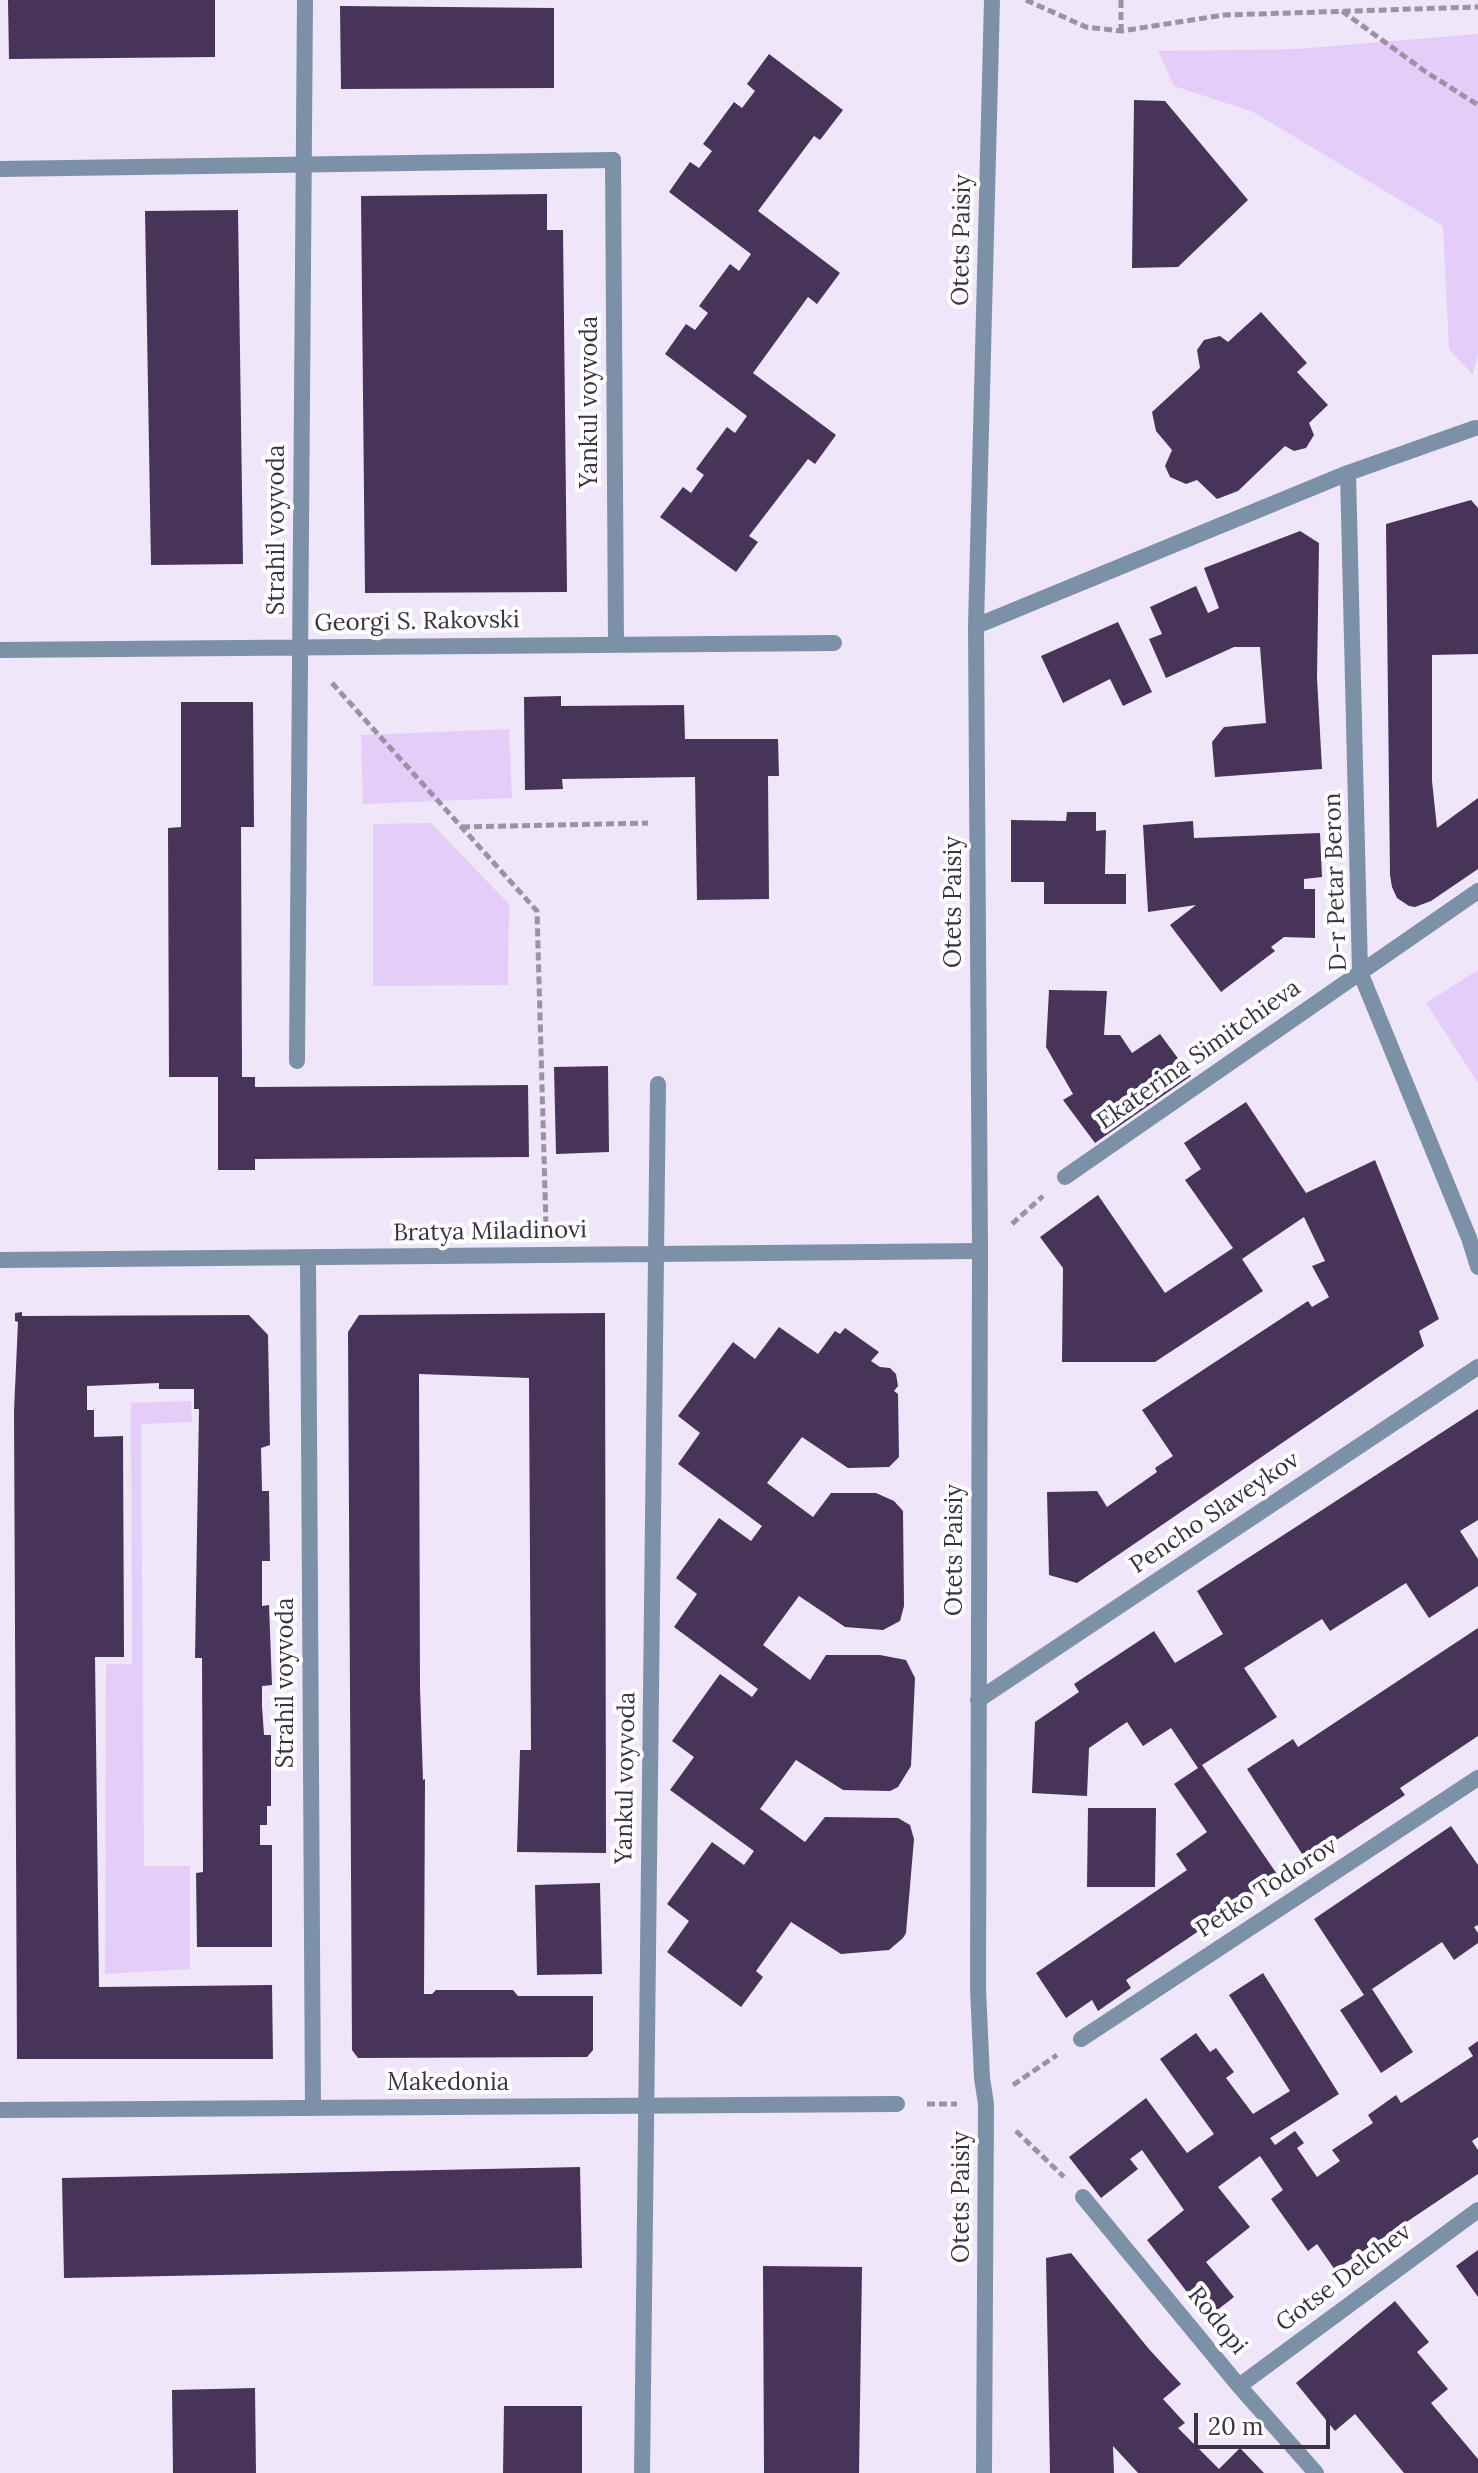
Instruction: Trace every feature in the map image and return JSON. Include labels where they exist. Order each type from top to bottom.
[{"type":"street","name":"Strahil voyvoda","points":[[297,1061],[305,0]]},
{"type":"street","name":"Otets Paisiy","points":[[984,2473],[986,2104],[978,1988],[980,1251],[976,626],[992,0]]},
{"type":"street","name":"Yankul voyvoda","points":[[303,164],[613,160],[616,645]]},
{"type":"street","points":[[0,169],[303,164]]},
{"type":"street","points":[[976,626],[1348,473],[1477,425]]},
{"type":"street","name":"D-r Petar Beron","points":[[1348,473],[1360,972],[1478,1267]]},
{"type":"street","name":"Georgi S. Rakovski","points":[[0,650],[834,643]]},
{"type":"street","name":"Ekaterina Simitchieva","points":[[1065,1177],[1478,891]]},
{"type":"street","name":"Yankul voyvoda","points":[[642,2473],[658,1084]]},
{"type":"street","name":"Bratya Miladinovi","points":[[0,1260],[980,1251]]},
{"type":"street","name":"Strahil voyvoda","points":[[308,1258],[313,2108]]},
{"type":"street","name":"Pencho Slaveykov","points":[[978,1700],[1478,1367]]},
{"type":"street","name":"Petko Todorov","points":[[1081,2039],[1478,1778]]},
{"type":"street","name":"Makedonia","points":[[0,2110],[897,2104]]},
{"type":"street","name":"Rodopi","points":[[1083,2197],[1239,2386],[1316,2473]]},
{"type":"street","name":"Gotse Delchev","points":[[1239,2386],[1478,2210]]},
{"type":"path","points":[[1026,0],[1086,27],[1121,31],[1224,15],[1478,7]]},
{"type":"path","points":[[1121,0],[1121,31]]},
{"type":"path","points":[[1342,11],[1426,72],[1478,105]]},
{"type":"path","points":[[300,648],[537,911],[547,1255]]},
{"type":"path","points":[[461,827],[648,823]]},
{"type":"path","points":[[980,1251],[1065,1177]]},
{"type":"path","points":[[897,2104],[986,2104],[1081,2039]]},
{"type":"path","points":[[986,2104],[1030,2142],[1083,2197]]},
{"type":"shaded area","points":[[1478,34],[1478,352],[1473,375],[1449,349],[1443,226],[1253,112],[1174,86],[1158,51],[1297,49]]},
{"type":"shaded area","points":[[509,729],[512,798],[363,804],[361,735]]},
{"type":"shaded area","points":[[431,823],[509,904],[508,985],[373,986],[373,824]]},
{"type":"shaded area","points":[[1478,970],[1478,1083],[1426,1003]]},
{"type":"shaded area","points":[[191,1401],[192,1422],[141,1424],[144,1866],[190,1866],[190,1969],[105,1974],[106,1664],[132,1664],[131,1403]]},
{"type":"building","points":[[8,0],[215,0],[215,57],[9,59]]},
{"type":"building","points":[[340,6],[554,8],[554,88],[341,89]]},
{"type":"building","points":[[769,54],[843,110],[820,140],[814,136],[758,211],[840,273],[817,304],[808,297],[753,373],[836,435],[815,464],[808,459],[749,536],[758,542],[736,572],[660,517],[683,487],[691,493],[704,475],[696,469],[727,427],[735,433],[747,416],[665,354],[686,324],[695,330],[708,313],[699,306],[730,264],[739,271],[751,254],[669,192],[690,162],[699,168],[712,151],[703,144],[734,102],[742,108],[755,91],[747,84]]},
{"type":"building","points":[[1134,100],[1165,101],[1248,200],[1178,267],[1132,268]]},
{"type":"building","points":[[547,194],[547,230],[563,230],[567,592],[365,593],[361,196]]},
{"type":"building","points":[[238,210],[243,564],[151,565],[145,211]]},
{"type":"building","points":[[1261,312],[1307,363],[1297,372],[1328,405],[1309,423],[1314,435],[1306,448],[1294,451],[1285,446],[1238,491],[1217,499],[1197,480],[1186,484],[1170,477],[1165,466],[1172,450],[1156,431],[1152,412],[1200,368],[1197,350],[1204,340],[1220,336],[1228,342]]},
{"type":"building","points":[[1471,500],[1478,508],[1478,654],[1432,655],[1432,781],[1437,828],[1478,798],[1478,869],[1431,901],[1415,907],[1397,898],[1390,875],[1386,524]]},
{"type":"building","points":[[1300,531],[1319,543],[1317,678],[1322,769],[1215,777],[1212,742],[1224,727],[1266,723],[1260,647],[1234,647],[1166,678],[1149,639],[1162,634],[1150,607],[1196,586],[1208,613],[1219,608],[1204,568]]},
{"type":"building","points":[[1118,622],[1152,692],[1123,706],[1110,679],[1063,703],[1041,656]]},
{"type":"building","points":[[561,696],[561,706],[684,705],[685,739],[778,739],[779,776],[768,776],[769,899],[697,900],[695,777],[562,779],[563,789],[525,790],[524,697]]},
{"type":"building","points":[[181,702],[253,702],[254,827],[241,827],[242,1077],[255,1077],[255,1087],[528,1085],[529,1157],[255,1159],[255,1170],[218,1170],[218,1077],[169,1077],[168,828],[181,827]]},
{"type":"building","points":[[1067,812],[1096,812],[1096,831],[1106,830],[1105,874],[1126,874],[1126,904],[1044,904],[1044,882],[1011,882],[1011,820],[1066,821]]},
{"type":"building","points":[[1193,821],[1194,838],[1320,833],[1322,877],[1304,879],[1304,889],[1315,889],[1315,938],[1284,937],[1271,947],[1275,951],[1221,992],[1170,925],[1196,905],[1148,912],[1143,825]]},
{"type":"building","points":[[1049,990],[1107,991],[1104,1035],[1120,1035],[1132,1053],[1160,1034],[1191,1076],[1095,1143],[1063,1100],[1073,1094],[1046,1047]]},
{"type":"building","points":[[608,1066],[609,1152],[556,1154],[554,1067]]},
{"type":"building","points":[[1246,1102],[1306,1193],[1375,1160],[1439,1319],[1419,1331],[1424,1346],[1077,1583],[1049,1575],[1047,1492],[1097,1491],[1107,1507],[1157,1472],[1155,1468],[1173,1456],[1142,1410],[1308,1301],[1312,1307],[1329,1297],[1312,1266],[1325,1261],[1304,1217],[1242,1259],[1263,1291],[1155,1362],[1062,1362],[1063,1268],[1040,1237],[1098,1195],[1165,1293],[1233,1248],[1185,1180],[1201,1169],[1184,1143]]},
{"type":"building","points":[[22,1312],[22,1316],[249,1315],[268,1335],[270,1445],[261,1448],[262,1491],[269,1491],[270,1561],[262,1561],[262,1606],[269,1605],[272,1685],[262,1686],[262,1706],[264,1735],[271,1735],[271,1806],[267,1806],[267,1825],[260,1825],[260,1845],[272,1845],[272,1947],[197,1947],[196,1873],[203,1872],[202,1658],[195,1658],[199,1409],[194,1409],[194,1389],[159,1389],[159,1383],[87,1386],[87,1410],[94,1410],[94,1437],[123,1436],[124,1657],[95,1657],[99,1987],[272,1985],[273,2059],[17,2059],[14,1411],[18,1322],[15,1321],[15,1313]]},
{"type":"building","points":[[605,1313],[606,1853],[517,1852],[520,1750],[531,1750],[529,1378],[419,1374],[420,1688],[425,1779],[424,1994],[432,1994],[436,1990],[513,1990],[518,1996],[593,1996],[593,2050],[587,2057],[358,2058],[352,2050],[348,1332],[359,1315]]},
{"type":"building","points":[[779,1327],[818,1354],[835,1331],[840,1334],[845,1328],[879,1352],[871,1361],[880,1367],[890,1368],[896,1374],[898,1386],[894,1391],[898,1394],[899,1457],[889,1467],[848,1468],[802,1437],[767,1483],[813,1517],[831,1493],[876,1493],[894,1501],[903,1511],[904,1606],[900,1621],[883,1630],[845,1627],[799,1596],[763,1645],[810,1680],[826,1655],[880,1655],[906,1660],[915,1678],[911,1766],[898,1787],[890,1791],[843,1790],[796,1760],[760,1809],[805,1842],[825,1817],[898,1818],[910,1825],[914,1839],[906,1933],[903,1938],[889,1950],[841,1954],[791,1922],[756,1971],[763,1977],[741,2007],[667,1952],[689,1921],[667,1904],[712,1842],[744,1865],[754,1851],[670,1790],[694,1757],[672,1741],[720,1674],[752,1697],[758,1689],[674,1627],[697,1594],[676,1578],[719,1518],[751,1541],[762,1526],[678,1464],[700,1433],[678,1416],[733,1342],[755,1359]]},
{"type":"building","points":[[1478,1409],[1478,1520],[1460,1531],[1478,1559],[1478,1586],[1429,1618],[1406,1583],[1330,1631],[1322,1619],[1244,1668],[1277,1717],[1202,1765],[1279,1877],[1126,1980],[1131,1988],[1098,2011],[1092,2000],[1066,2018],[1036,1973],[1187,1870],[1176,1854],[1207,1832],[1174,1784],[1198,1768],[1171,1728],[1143,1746],[1127,1722],[1089,1748],[1087,1796],[1032,1793],[1035,1722],[1079,1692],[1074,1684],[1154,1631],[1175,1663],[1223,1634],[1197,1591]]},
{"type":"building","points":[[1478,1628],[1478,1736],[1400,1788],[1405,1795],[1306,1860],[1247,1769],[1293,1739],[1298,1747]]},
{"type":"building","points":[[1088,1808],[1156,1808],[1155,1887],[1087,1887]]},
{"type":"building","points":[[1451,1826],[1478,1865],[1478,1925],[1474,1927],[1478,1933],[1478,1943],[1454,1960],[1442,1942],[1372,1989],[1413,2052],[1381,2073],[1340,2010],[1364,1995],[1314,1919]]},
{"type":"building","points":[[600,1883],[602,1974],[537,1975],[535,1885]]},
{"type":"building","points":[[1263,1973],[1339,2094],[1270,2138],[1275,2145],[1295,2131],[1304,2143],[1297,2148],[1317,2177],[1340,2161],[1332,2150],[1373,2123],[1368,2115],[1396,2095],[1401,2103],[1473,2056],[1468,2048],[1478,2041],[1478,2137],[1472,2141],[1478,2150],[1478,2174],[1335,2270],[1317,2244],[1308,2251],[1271,2199],[1283,2190],[1260,2156],[1218,2187],[1250,2227],[1206,2262],[1234,2297],[1207,2318],[1147,2240],[1184,2210],[1142,2150],[1130,2159],[1138,2169],[1101,2198],[1069,2157],[1146,2098],[1187,2153],[1214,2134],[1160,2059],[1196,2033],[1210,2052],[1216,2048],[1234,2072],[1226,2078],[1253,2114],[1290,2091],[1229,1995]]},
{"type":"building","points":[[580,2167],[582,2268],[64,2278],[62,2178]]},
{"type":"building","points":[[1478,2250],[1478,2297],[1456,2266]]},
{"type":"building","points":[[1071,2253],[1181,2384],[1163,2399],[1185,2423],[1178,2428],[1219,2469],[1240,2448],[1264,2473],[1138,2473],[1113,2446],[1114,2473],[1050,2473],[1046,2258]]},
{"type":"building","points":[[763,2266],[862,2267],[859,2473],[764,2473]]},
{"type":"building","points":[[1395,2301],[1429,2342],[1417,2352],[1448,2389],[1431,2403],[1478,2459],[1478,2473],[1404,2473],[1355,2414],[1335,2431],[1296,2383]]},
{"type":"building","points":[[255,2388],[256,2473],[173,2473],[172,2390]]},
{"type":"building","points":[[504,2406],[582,2406],[582,2473],[503,2473]]}]
